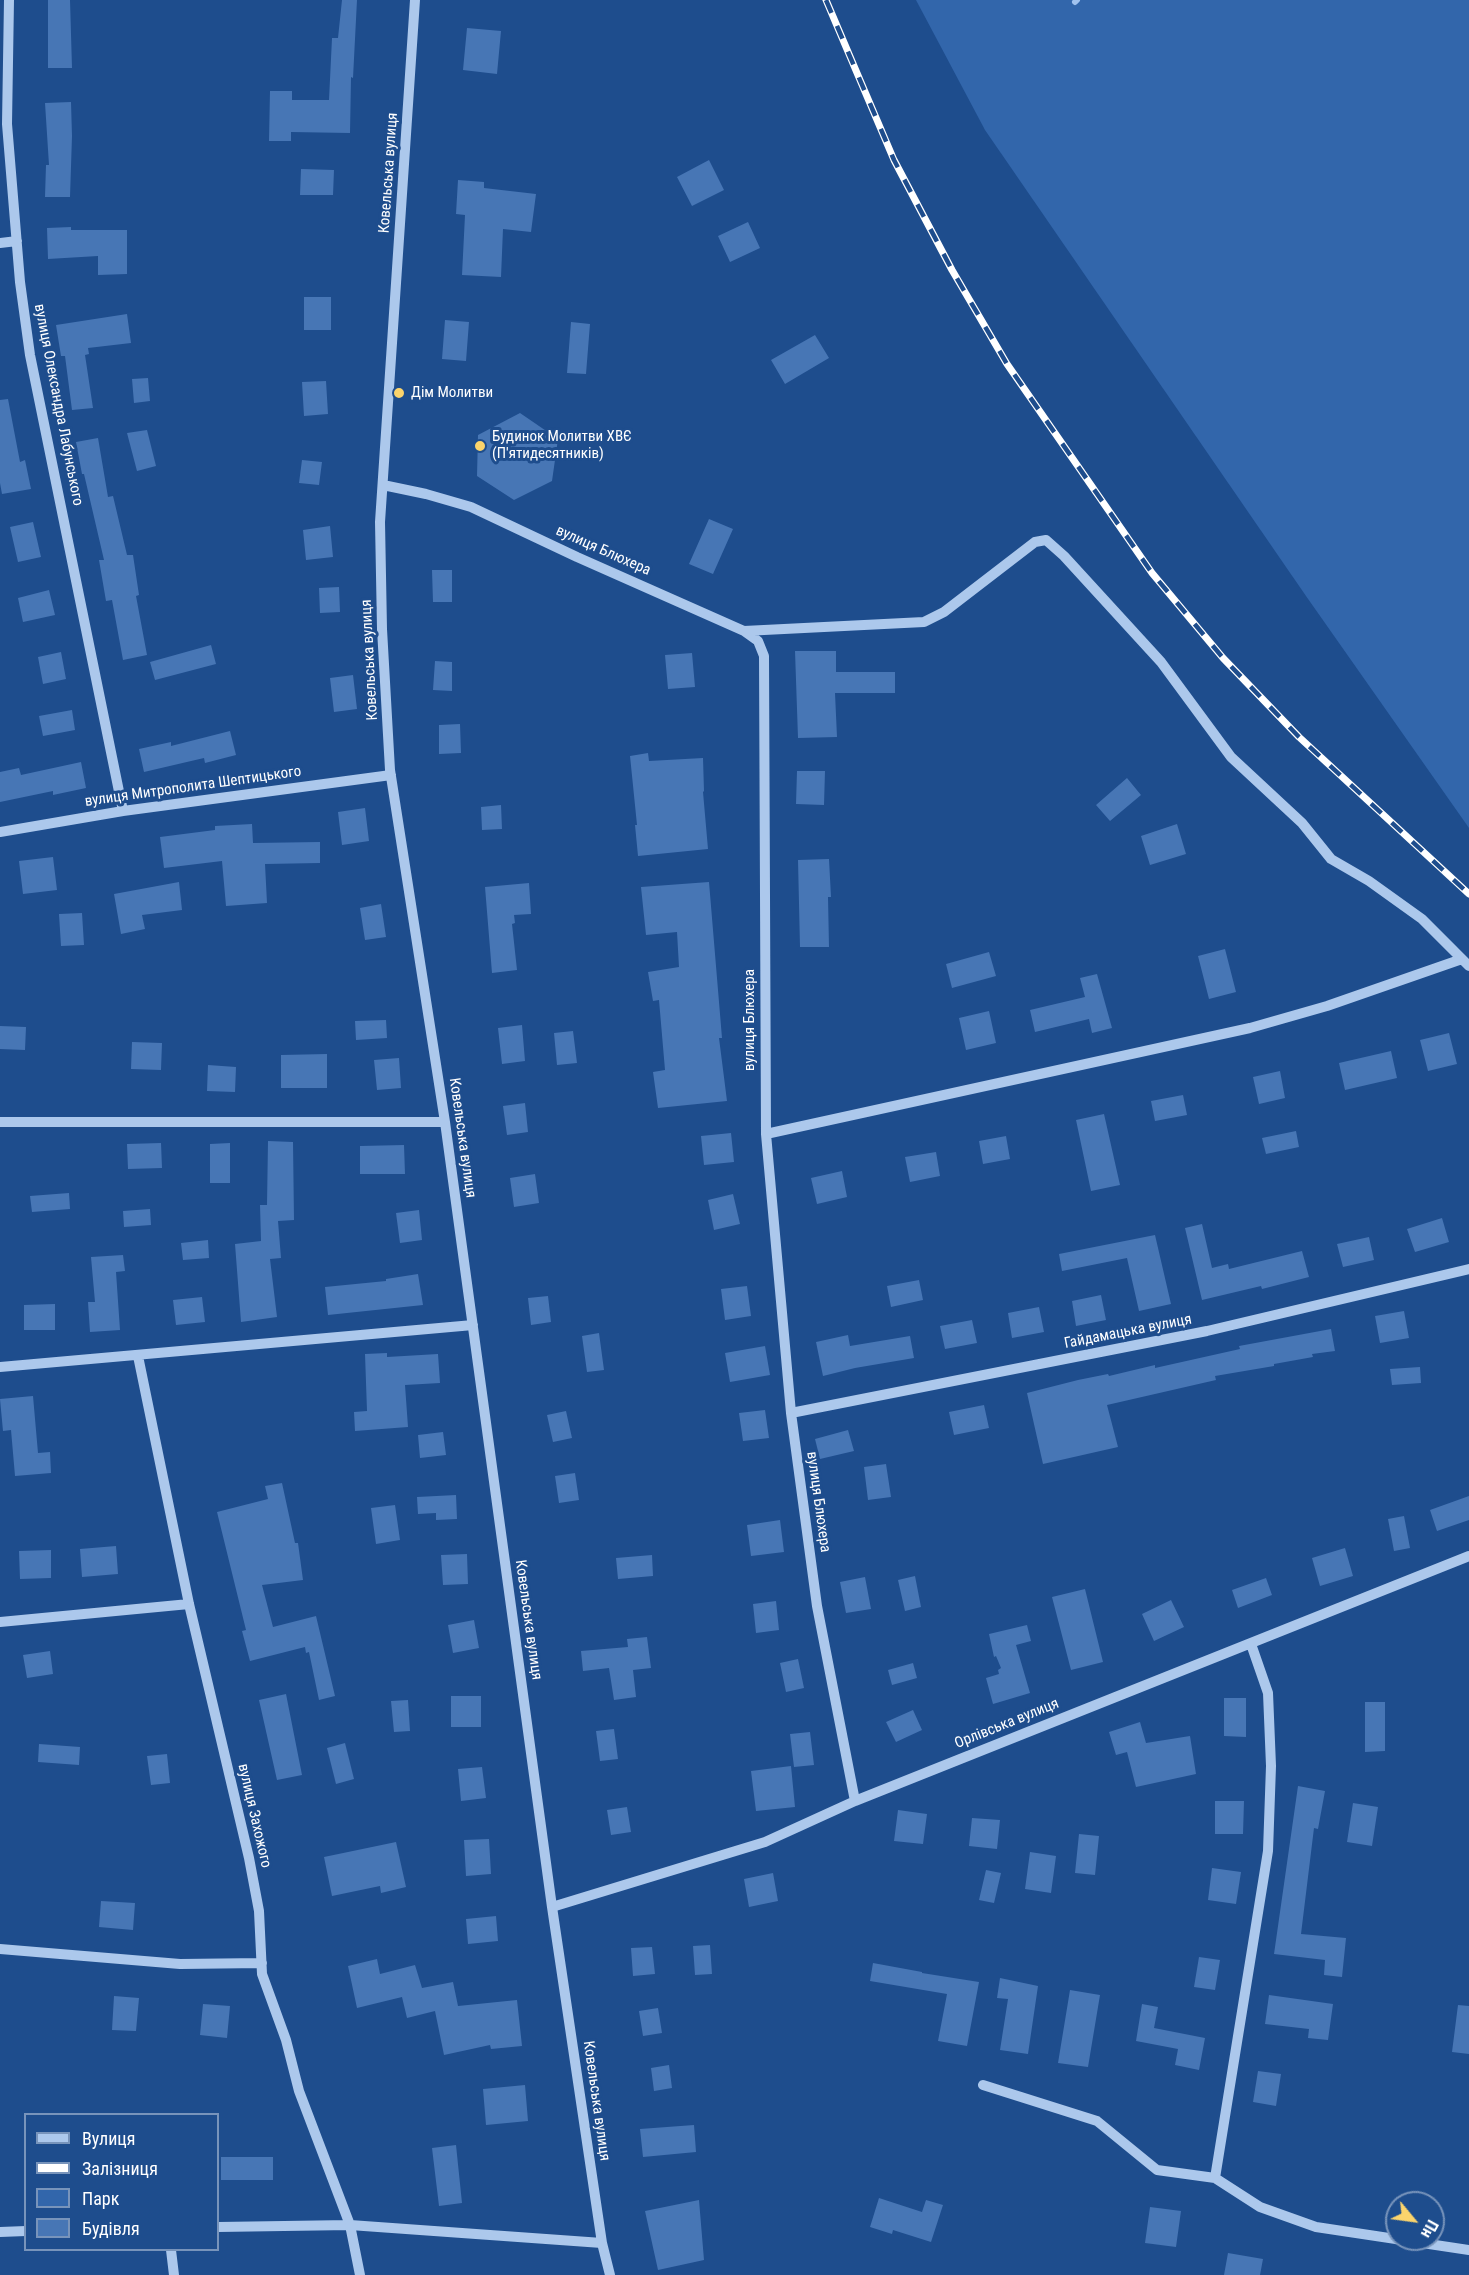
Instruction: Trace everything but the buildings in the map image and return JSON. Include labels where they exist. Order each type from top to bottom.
[{"type":"street","name":"вулиця Олександра Лабунського","points":[[9,0],[7,124],[30,355],[123,811]]},
{"type":"street","name":"Ковельська вулиця","points":[[415,0],[380,522],[382,629],[391,775],[445,1122],[552,1907],[602,2242],[610,2275]]},
{"type":"street","points":[[0,243],[17,242]]},
{"type":"street","name":"вулиця Блюхера","points":[[383,485],[471,507],[577,557],[674,598],[744,631],[758,641],[764,656],[766,1134],[791,1413],[817,1606],[855,1801]]},
{"type":"street","points":[[744,631],[924,622],[944,612],[1035,542],[1046,540],[1065,556],[1161,662],[1231,757],[1302,823],[1330,859],[1369,881],[1422,919],[1465,962],[1250,1028],[766,1134]]},
{"type":"street","name":"вулиця Митрополита Шептицького","points":[[0,832],[123,811],[391,775]]},
{"type":"street","points":[[0,1122],[445,1122]]},
{"type":"street","name":"Гайдамацька вулиця","points":[[791,1413],[1207,1331],[1469,1269]]},
{"type":"street","points":[[0,1367],[473,1325]]},
{"type":"street","name":"вулиця Захожого","points":[[138,1356],[189,1604],[249,1858],[259,1911],[262,1974],[286,2040],[299,2091],[350,2224],[360,2275]]},
{"type":"street","name":"Орлівська вулиця","points":[[552,1907],[765,1842],[855,1801],[1469,1556]]},
{"type":"street","points":[[0,1622],[189,1604]]},
{"type":"street","points":[[1215,2178],[1268,1851],[1271,1766],[1268,1693],[1251,1644]]},
{"type":"street","points":[[0,1949],[180,1964],[262,1963]]},
{"type":"street","points":[[983,2085],[1096,2121],[1156,2170],[1215,2178],[1260,2207],[1316,2227],[1469,2250]]},
{"type":"street","points":[[219,2227],[350,2224],[602,2242]]},
{"type":"street","points":[[0,2232],[24,2231]]},
{"type":"street","points":[[171,2251],[174,2275]]},
{"type":"green space","points":[[916,0],[1469,0],[1469,828],[985,130]]},
{"type":"railway","points":[[826,0],[894,160],[952,270],[1007,364],[1152,573],[1223,658],[1299,737],[1469,894]]},
{"type":"place","name":"Дім Молитви","points":[[399,393]]},
{"type":"place","name":"Будинок Молитви ХВЄ (П'ятидесятників)","points":[[480,446]]}]
